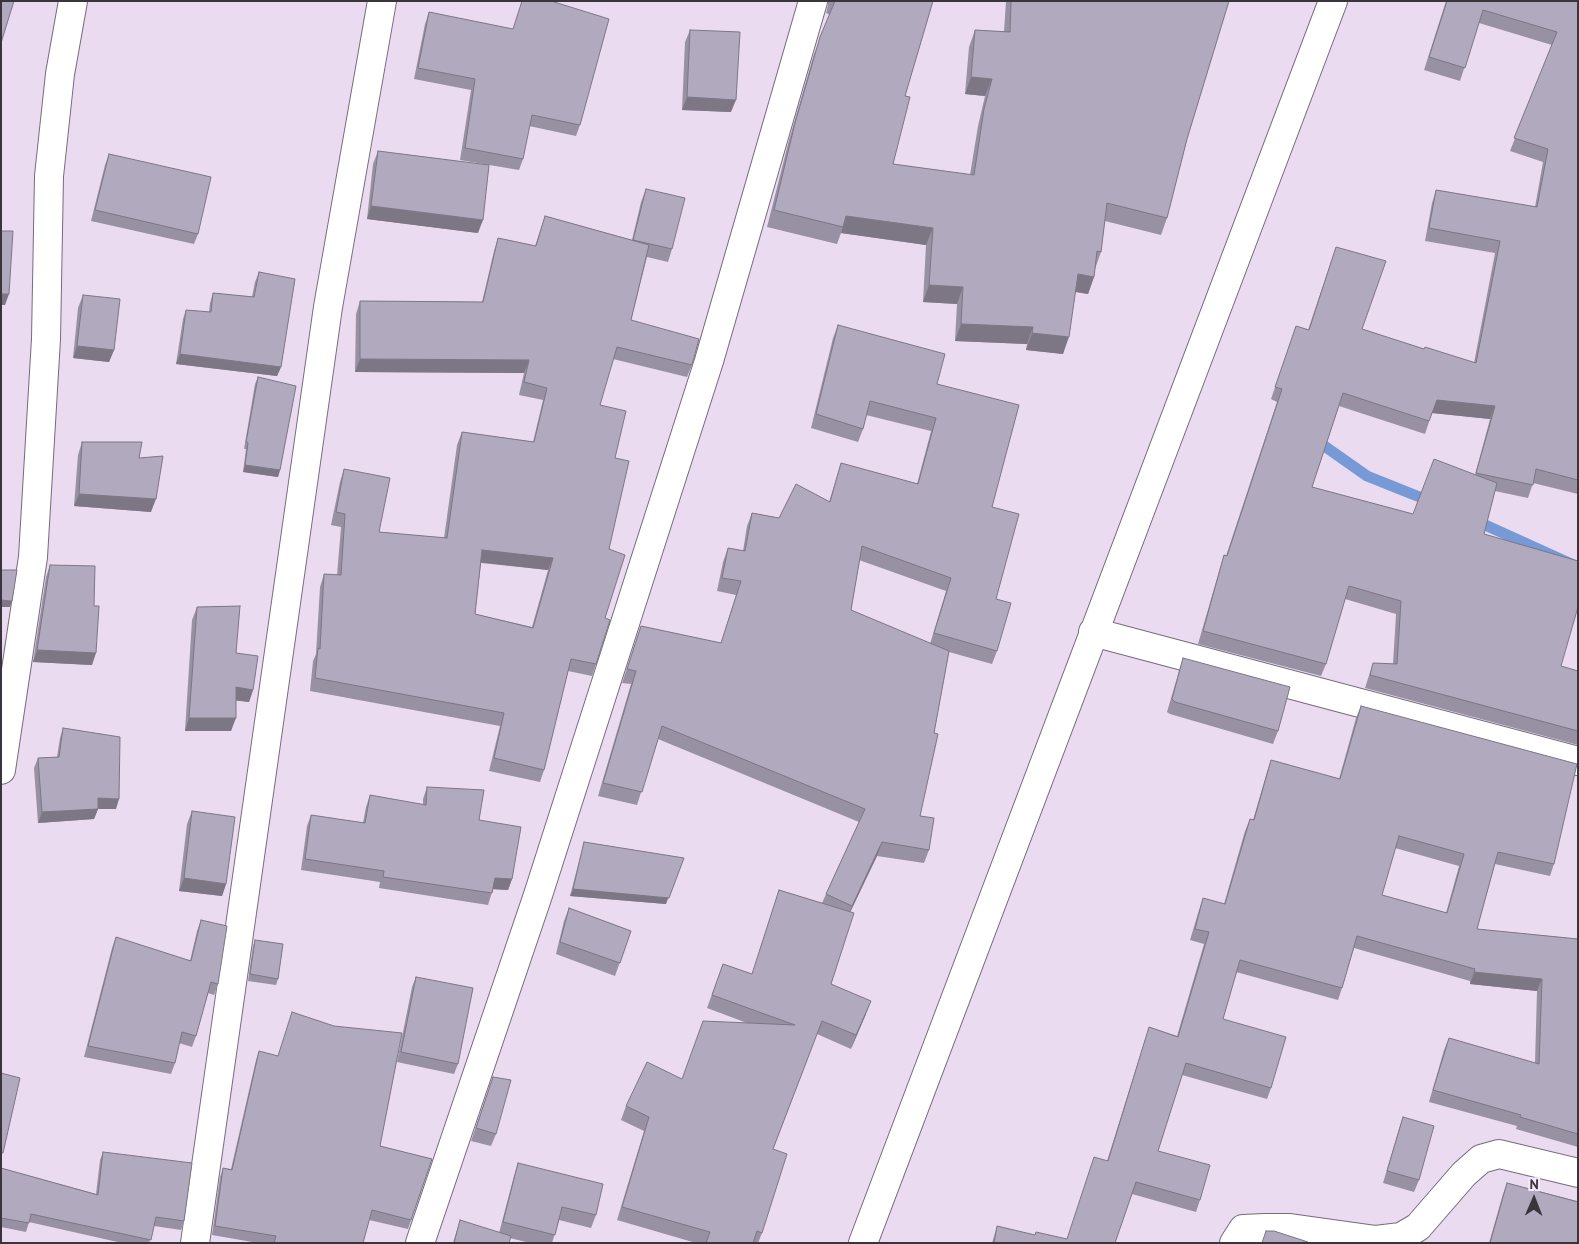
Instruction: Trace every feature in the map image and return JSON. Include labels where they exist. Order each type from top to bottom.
[{"type":"main road","points":[[1,770],[33,557],[46,339],[49,176],[60,74],[73,1]]},
{"type":"main road","points":[[196,1243],[328,307],[382,1]]},
{"type":"main road","points":[[420,1243],[538,895],[703,380],[813,1]]},
{"type":"main road","points":[[863,1243],[1333,1]]},
{"type":"main road","points":[[1093,632],[1578,761]]},
{"type":"main road","points":[[1234,1243],[1243,1229],[1265,1228],[1290,1228],[1376,1240],[1401,1237],[1418,1227],[1464,1174],[1481,1159],[1499,1154],[1578,1173]]},
{"type":"building","points":[[1,1],[14,1],[1,43]]},
{"type":"building","points":[[522,1],[551,1],[609,19],[580,125],[532,115],[523,159],[465,148],[475,79],[418,68],[429,12],[513,29]]},
{"type":"building","points":[[835,1],[933,1],[905,96],[910,97],[893,164],[974,175],[984,109],[992,79],[971,77],[975,30],[1010,32],[1011,1],[1229,1],[1187,139],[1167,218],[1107,203],[1101,252],[1097,251],[1094,277],[1078,274],[1069,337],[1032,333],[1033,327],[961,324],[963,287],[929,285],[933,228],[846,216],[843,227],[774,210],[795,123],[820,37]]},
{"type":"building","points":[[1447,1],[1578,1],[1578,480],[1536,469],[1533,485],[1476,473],[1495,406],[1437,400],[1429,421],[1343,393],[1312,487],[1413,514],[1434,459],[1497,483],[1484,534],[1578,561],[1578,607],[1561,666],[1578,671],[1578,731],[1370,675],[1373,663],[1397,664],[1401,601],[1349,586],[1326,664],[1203,631],[1224,555],[1227,556],[1282,389],[1275,387],[1296,326],[1309,330],[1336,247],[1386,261],[1362,329],[1476,363],[1500,241],[1429,228],[1436,190],[1537,207],[1548,149],[1514,138],[1557,32],[1483,10],[1465,68],[1429,57]]},
{"type":"building","points":[[690,30],[740,32],[736,100],[687,97]]},
{"type":"building","points":[[378,151],[489,165],[483,220],[371,206]]},
{"type":"building","points":[[109,154],[211,177],[198,234],[95,210]]},
{"type":"building","points":[[646,189],[685,198],[672,249],[633,240]]},
{"type":"building","points":[[545,216],[649,245],[631,320],[699,339],[692,365],[617,347],[600,405],[626,411],[615,458],[629,461],[609,549],[625,555],[605,618],[610,620],[596,664],[571,659],[544,770],[494,758],[504,713],[315,678],[318,648],[320,649],[324,574],[341,575],[345,514],[336,512],[344,469],[390,478],[379,532],[447,538],[462,432],[534,442],[547,388],[524,382],[529,360],[360,359],[360,301],[483,302],[498,238],[536,246]],"holes":[[[482,550],[553,558],[533,628],[475,614]]]},
{"type":"building","points":[[1,231],[13,231],[9,294],[1,294]]},
{"type":"building","points":[[259,272],[295,279],[281,367],[180,354],[186,310],[211,312],[213,293],[254,297]]},
{"type":"building","points":[[83,295],[120,299],[114,350],[77,346]]},
{"type":"building","points":[[838,325],[945,354],[937,384],[1019,405],[992,507],[1019,514],[996,599],[1011,603],[997,651],[934,633],[951,578],[862,546],[851,610],[949,651],[934,733],[938,734],[920,816],[934,818],[929,850],[882,842],[852,906],[826,894],[865,809],[662,726],[642,792],[603,783],[636,671],[627,669],[641,626],[721,643],[741,581],[722,578],[728,548],[745,551],[752,513],[779,518],[796,484],[830,502],[841,463],[918,484],[936,418],[870,401],[863,429],[816,414]]},
{"type":"building","points":[[258,377],[296,386],[280,470],[245,465],[248,443],[246,442]]},
{"type":"building","points":[[82,442],[142,442],[139,458],[163,456],[156,499],[79,494]]},
{"type":"building","points":[[50,565],[95,566],[94,606],[99,606],[96,653],[37,650]]},
{"type":"building","points":[[1,570],[17,570],[12,601],[1,600]]},
{"type":"building","points":[[240,606],[236,653],[258,656],[253,690],[236,687],[236,718],[189,718],[197,607]]},
{"type":"building","points":[[1183,658],[1290,687],[1278,731],[1175,702],[1172,699]]},
{"type":"building","points":[[1361,706],[1577,764],[1554,864],[1498,852],[1477,929],[1578,939],[1578,1134],[1520,1117],[1521,1115],[1433,1090],[1449,1038],[1539,1064],[1542,979],[1474,972],[1475,969],[1357,936],[1342,988],[1240,960],[1223,1019],[1286,1037],[1271,1088],[1186,1063],[1158,1151],[1210,1165],[1200,1200],[1136,1182],[1115,1243],[994,1243],[997,1226],[1035,1235],[1036,1232],[1067,1239],[1094,1157],[1108,1161],[1149,1027],[1178,1037],[1209,932],[1195,929],[1203,898],[1225,904],[1250,819],[1254,820],[1271,760],[1340,779]],"holes":[[[1399,836],[1464,854],[1447,913],[1382,895]]]},
{"type":"building","points":[[63,728],[120,737],[119,799],[98,798],[98,809],[42,812],[38,758],[59,757]]},
{"type":"building","points":[[427,787],[484,790],[479,820],[521,827],[512,879],[495,878],[492,893],[383,877],[384,871],[305,859],[311,815],[365,823],[370,795],[426,805]]},
{"type":"building","points":[[192,811],[235,817],[226,884],[184,878]]},
{"type":"building","points":[[584,842],[684,858],[669,898],[573,889]]},
{"type":"building","points":[[779,890],[854,913],[831,984],[871,1001],[856,1035],[822,1021],[773,1149],[787,1154],[762,1233],[757,1231],[753,1243],[706,1243],[710,1232],[622,1207],[649,1117],[626,1106],[647,1062],[682,1079],[703,1021],[795,1025],[712,995],[723,964],[752,974]]},
{"type":"building","points":[[569,908],[631,931],[620,963],[560,942]]},
{"type":"building","points":[[201,920],[227,926],[218,984],[211,982],[196,1036],[182,1032],[175,1063],[88,1046],[116,937],[191,961]]},
{"type":"building","points":[[255,940],[283,944],[278,979],[250,974]]},
{"type":"building","points":[[416,977],[473,988],[458,1064],[401,1052]]},
{"type":"building","points":[[292,1012],[334,1026],[402,1033],[380,1146],[432,1159],[411,1220],[372,1210],[363,1243],[274,1243],[276,1236],[215,1226],[223,1168],[232,1170],[259,1051],[278,1056]]},
{"type":"building","points":[[1,1073],[20,1078],[3,1153],[1,1153]]},
{"type":"building","points":[[493,1077],[511,1080],[496,1134],[476,1128]]},
{"type":"building","points":[[1403,1117],[1434,1126],[1419,1180],[1387,1171]]},
{"type":"building","points":[[103,1152],[192,1163],[184,1221],[156,1217],[151,1240],[31,1214],[29,1223],[1,1218],[1,1168],[98,1195]]},
{"type":"building","points":[[518,1163],[603,1184],[596,1215],[562,1207],[555,1235],[503,1222]]},
{"type":"building","points":[[1507,1183],[1578,1202],[1578,1243],[1490,1243]]},
{"type":"building","points":[[460,1220],[511,1236],[509,1243],[454,1243]]},
{"type":"building","points":[[1266,1231],[1274,1231],[1308,1242],[1262,1243]]},
{"type":"waterway","points":[[1313,438],[1367,476],[1432,502]]},
{"type":"waterway","points":[[1472,519],[1578,567]]}]
